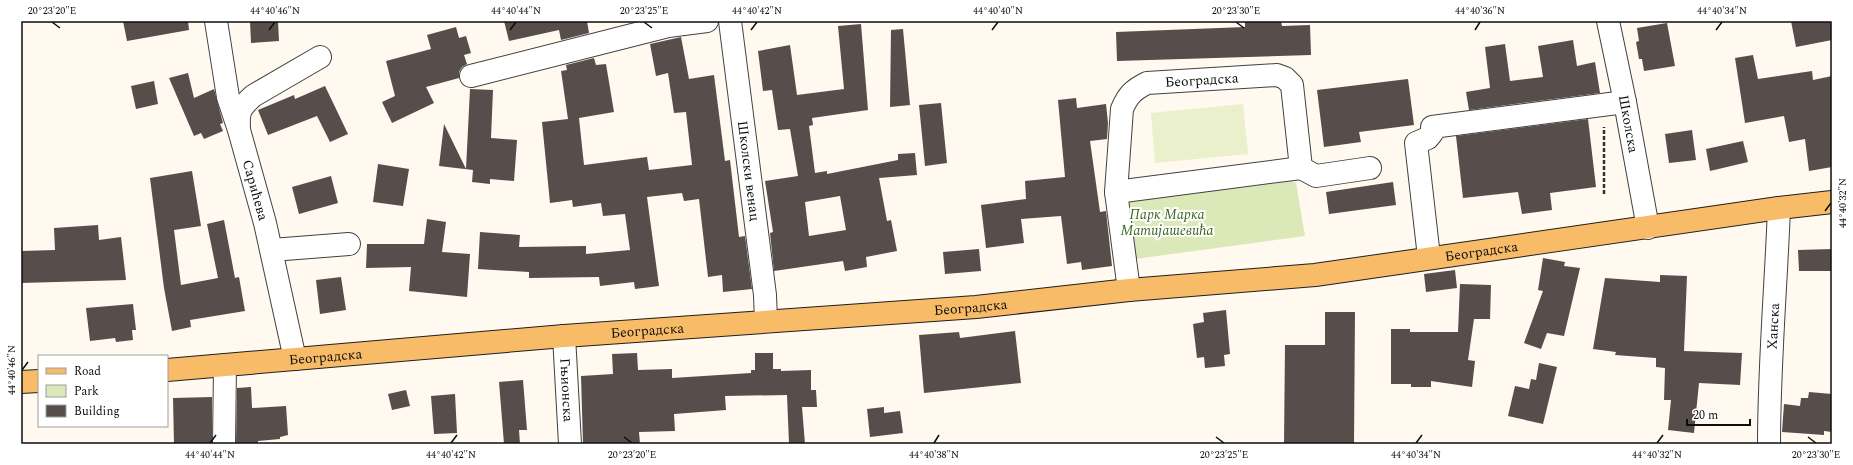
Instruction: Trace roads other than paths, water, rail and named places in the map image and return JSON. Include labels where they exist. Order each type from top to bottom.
[{"type":"main road","name":"Београдска","points":[[168,370],[564,336],[976,307],[1129,290],[1315,275],[1429,257],[1648,228],[1779,208],[1832,202]]},
{"type":"main road","points":[[21,382],[38,381]]},
{"type":"street","name":"Сарићева","points":[[216,21],[228,97],[240,130],[272,250],[295,359]]},
{"type":"street","points":[[471,76],[668,26],[707,21]]},
{"type":"street","name":"Школски венац","points":[[730,21],[765,295],[766,322]]},
{"type":"street","name":"Школска","points":[[1608,21],[1625,102],[1648,228]]},
{"type":"street","points":[[240,130],[238,113],[249,99],[320,57]]},
{"type":"street","name":"Београдска","points":[[1129,290],[1116,192],[1122,109],[1128,97],[1137,88],[1147,84],[1277,75],[1285,78],[1292,85],[1301,168]]},
{"type":"street","points":[[1429,257],[1416,143],[1428,138],[1432,133],[1432,126],[1625,102]]},
{"type":"street","points":[[1116,192],[1301,168],[1316,176],[1370,168]]},
{"type":"street","name":"Ханска","points":[[1769,444],[1769,384],[1776,289],[1779,208]]},
{"type":"street","points":[[272,250],[348,244]]},
{"type":"street","name":"Гњионска","points":[[564,336],[570,444]]},
{"type":"street","points":[[224,444],[225,365]]},
{"type":"park label","name":"Парк Марка Матијашевића","points":[[1167,222]]}]
